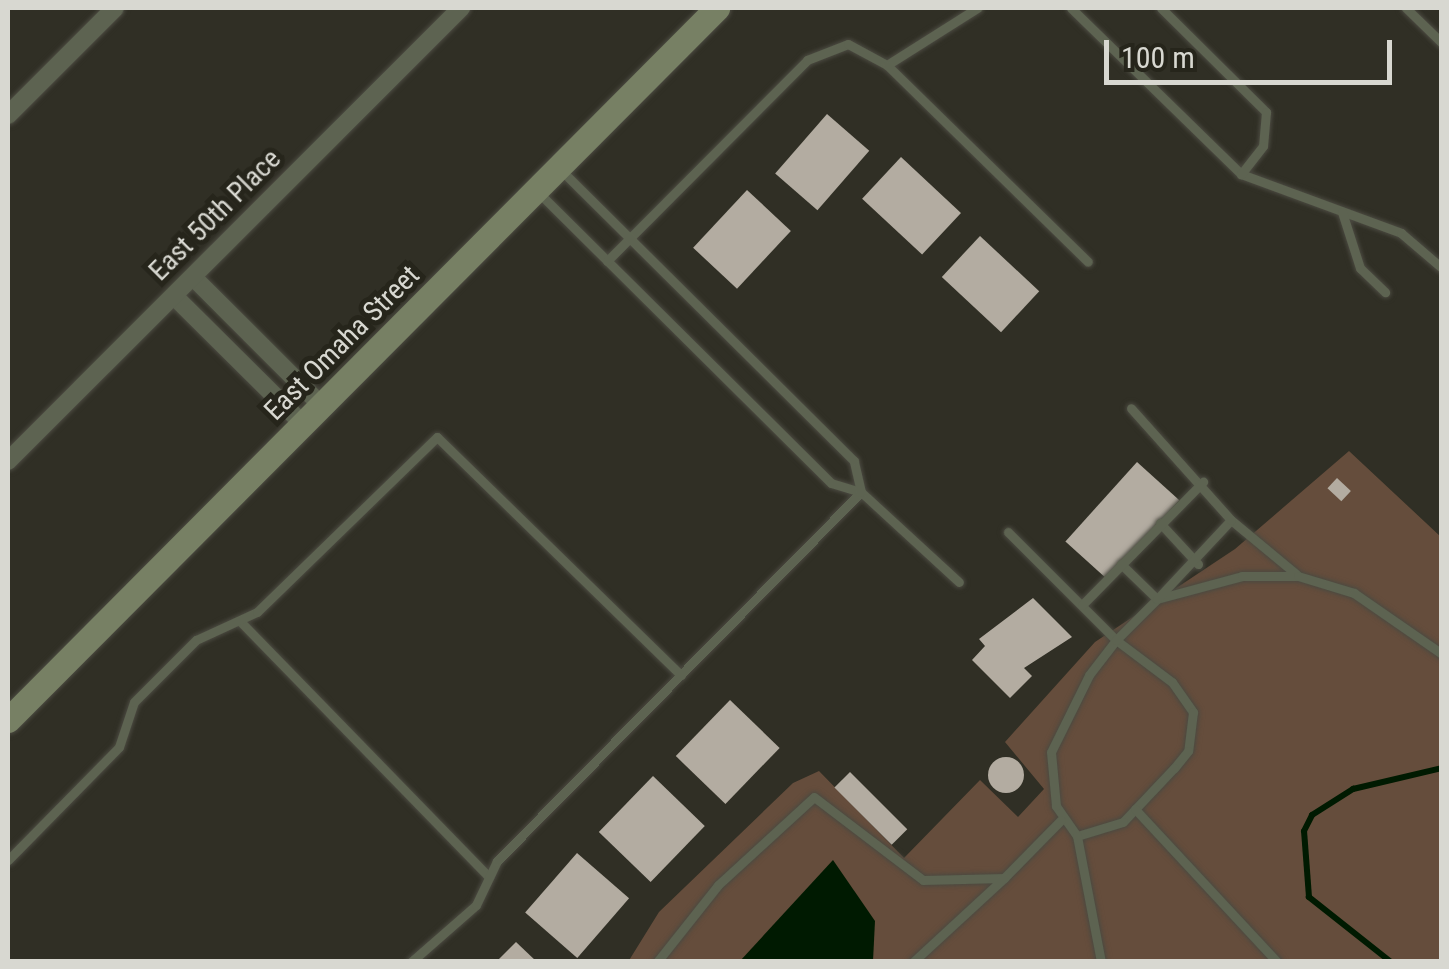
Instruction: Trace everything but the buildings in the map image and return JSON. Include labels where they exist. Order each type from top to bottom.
[{"type":"street","points":[[8,115],[115,8]]},
{"type":"street","name":"East 50th Place","points":[[8,461],[462,8]]},
{"type":"street","name":"East Omaha Street","points":[[8,720],[718,8]]},
{"type":"street","points":[[192,277],[322,406]]},
{"type":"street","points":[[174,296],[304,425]]},
{"type":"lane","points":[[887,65],[976,8]]},
{"type":"lane","points":[[1071,8],[1241,174],[1401,233],[1442,268]]},
{"type":"lane","points":[[1161,8],[1266,112],[1264,146],[1241,174]]},
{"type":"lane","points":[[1406,8],[1442,43]]},
{"type":"lane","points":[[607,261],[826,46],[863,48],[887,65],[1088,262]]},
{"type":"lane","points":[[558,168],[854,461],[862,492]]},
{"type":"lane","points":[[536,190],[831,483],[862,492],[959,582]]},
{"type":"lane","points":[[1342,212],[1360,268],[1385,292]]},
{"type":"lane","points":[[1132,408],[1202,482],[1230,520],[1298,576]]},
{"type":"lane","points":[[8,860],[119,747],[134,702],[196,640],[240,621],[437,437],[682,675]]},
{"type":"lane","points":[[1082,605],[1202,482]]},
{"type":"lane","points":[[411,962],[476,905],[489,877],[862,492]]},
{"type":"lane","points":[[1101,962],[1077,836],[1060,820],[1051,752],[1116,640],[1198,564],[1230,520]]},
{"type":"lane","points":[[1160,524],[1198,564]]},
{"type":"lane","points":[[1008,532],[1116,640],[1172,682],[1193,712],[1188,751],[1135,809],[1105,834],[1077,836]]},
{"type":"lane","points":[[1121,564],[1157,600]]},
{"type":"lane","points":[[1157,600],[1242,576],[1298,576],[1354,593],[1442,654]]},
{"type":"lane","points":[[240,621],[489,877]]},
{"type":"lane","points":[[657,962],[718,884],[814,797],[902,872],[923,880],[1004,878]]},
{"type":"lane","points":[[1135,809],[1277,962]]},
{"type":"lane","points":[[913,962],[1060,820]]},
{"type":"shaded area","points":[[1349,451],[1441,537],[1441,961],[628,962],[659,912],[793,783],[819,771],[904,858],[980,780],[1018,817],[1044,789],[1005,742],[1095,642],[1235,549]]},
{"type":"shaded area","points":[[833,860],[875,921],[873,961],[740,961]]},
{"type":"waterway","points":[[1391,962],[1309,897],[1304,831],[1312,815],[1353,789],[1442,768]]}]
